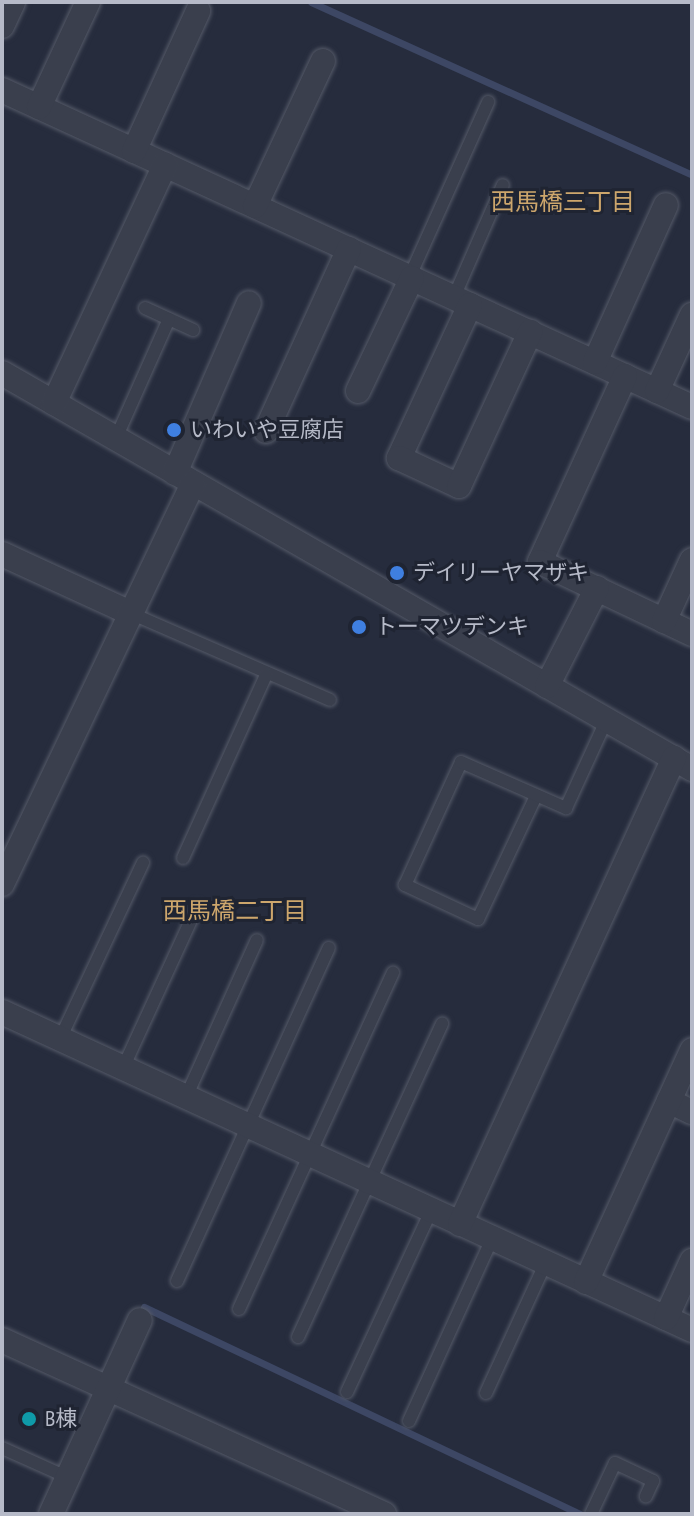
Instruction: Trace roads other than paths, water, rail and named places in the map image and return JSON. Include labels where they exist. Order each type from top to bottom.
[{"type":"street","points":[[2,26],[13,2]]},
{"type":"street","points":[[39,107],[88,2]]},
{"type":"street","points":[[134,151],[198,11]]},
{"type":"street","points":[[255,206],[323,61]]},
{"type":"street","points":[[5,99],[39,107],[692,407]]},
{"type":"street","points":[[54,403],[165,165]]},
{"type":"street","points":[[595,362],[666,205]]},
{"type":"street","points":[[266,431],[349,249]]},
{"type":"street","points":[[358,391],[412,278]]},
{"type":"street","points":[[462,301],[399,458],[459,486],[530,332]]},
{"type":"street","points":[[2,884],[130,613],[249,303]]},
{"type":"street","points":[[657,391],[692,315]]},
{"type":"street","points":[[2,373],[683,764],[460,1224]]},
{"type":"street","points":[[625,376],[540,562],[692,634]]},
{"type":"street","points":[[2,554],[130,613]]},
{"type":"street","points":[[664,621],[692,560]]},
{"type":"street","points":[[547,686],[597,588]]},
{"type":"street","points":[[2,1012],[692,1330]]},
{"type":"street","points":[[586,1282],[692,1050]]},
{"type":"street","points":[[669,1101],[692,1112]]},
{"type":"street","points":[[666,1318],[692,1261]]},
{"type":"street","points":[[51,1514],[140,1320]]},
{"type":"street","points":[[2,1340],[381,1514]]},
{"type":"lane","points":[[412,278],[414,267],[488,102]]},
{"type":"lane","points":[[462,301],[503,185]]},
{"type":"lane","points":[[145,308],[193,330]]},
{"type":"lane","points":[[116,438],[169,319]]},
{"type":"lane","points":[[130,613],[266,675],[330,700]]},
{"type":"lane","points":[[183,858],[266,675]]},
{"type":"lane","points":[[536,796],[478,919],[405,885],[461,762],[566,808],[606,721]]},
{"type":"lane","points":[[60,1039],[143,863]]},
{"type":"lane","points":[[123,1068],[197,907]]},
{"type":"lane","points":[[186,1097],[257,940]]},
{"type":"lane","points":[[177,1281],[329,948]]},
{"type":"lane","points":[[239,1309],[393,973]]},
{"type":"lane","points":[[298,1337],[442,1024]]},
{"type":"lane","points":[[347,1392],[431,1211]]},
{"type":"lane","points":[[409,1421],[492,1239]]},
{"type":"lane","points":[[486,1393],[545,1264]]},
{"type":"lane","points":[[2,1448],[58,1473]]},
{"type":"lane","points":[[591,1514],[615,1463],[653,1481],[646,1496]]},
{"type":"waterway","points":[[311,2],[692,175]]},
{"type":"waterway","points":[[144,1307],[580,1514]]},
{"type":"place","name":"いわいや豆腐店","points":[[174,430]]},
{"type":"place","name":"デイリーヤマザキ","points":[[397,573]]},
{"type":"place","name":"トーマツデンキ","points":[[359,627]]},
{"type":"place","name":"B棟","points":[[29,1419]]},
{"type":"district","name":"西馬橋三丁目","points":[[563,202]]},
{"type":"district","name":"西馬橋二丁目","points":[[235,911]]}]
